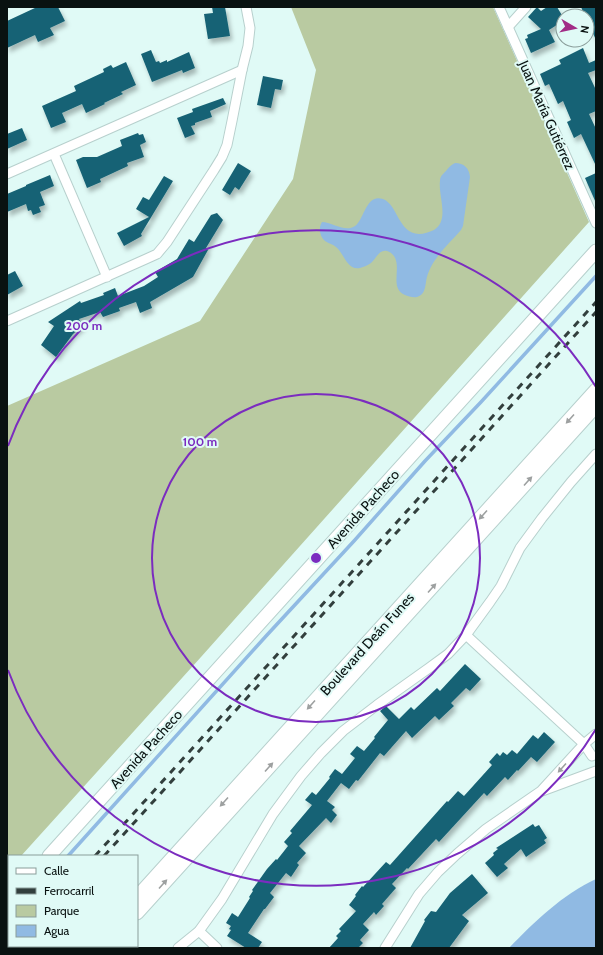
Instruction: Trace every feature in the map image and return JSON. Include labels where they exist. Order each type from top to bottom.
[{"type":"main road","name":"Avenida Pacheco","points":[[50,855],[596,251]]},
{"type":"main road","name":"Boulevard Deán Funes","points":[[138,897],[596,390]]},
{"type":"main road","name":"Boulevard Deán Funes","points":[[138,912],[596,406]]},
{"type":"street","points":[[7,321],[156,254],[167,242],[214,170],[227,145],[248,46],[250,28],[246,7]]},
{"type":"street","name":"Juan María Gutiérrez","points":[[499,7],[596,223]]},
{"type":"street","points":[[508,27],[526,7]]},
{"type":"street","points":[[7,174],[242,70]]},
{"type":"street","points":[[54,154],[107,277]]},
{"type":"street","points":[[178,948],[199,931],[222,899],[273,814],[301,776],[321,753],[343,731],[448,654],[466,635],[500,586],[520,548],[571,482],[596,454]]},
{"type":"street","points":[[466,635],[584,744],[594,758]]},
{"type":"street","points":[[385,948],[419,894],[438,872],[486,830],[541,791],[584,744],[596,734]]},
{"type":"street","points":[[594,758],[590,750],[590,744],[596,734]]},
{"type":"street","points":[[541,791],[596,771]]},
{"type":"street","points":[[199,931],[217,948]]},
{"type":"green space","points":[[291,7],[493,7],[589,222],[201,657],[22,855],[8,855],[7,871],[7,406],[200,321],[293,179],[316,70]]},
{"type":"water","points":[[455,163],[466,167],[470,177],[463,226],[431,267],[424,291],[421,295],[411,297],[400,292],[397,283],[396,261],[390,252],[382,251],[370,264],[361,268],[356,268],[349,264],[334,245],[325,241],[322,237],[320,230],[322,222],[343,228],[351,228],[358,223],[369,203],[377,198],[388,202],[402,224],[412,232],[421,234],[434,230],[439,226],[442,214],[440,187],[441,178],[449,167]]},
{"type":"water","points":[[596,879],[596,948],[509,948],[528,928],[550,909],[572,892]]},
{"type":"building","points":[[37,7],[58,7],[65,21],[50,28],[54,35],[38,42],[35,35],[7,48],[7,21]]},
{"type":"building","points":[[212,7],[225,7],[230,36],[208,39],[204,14],[213,13]]},
{"type":"building","points":[[537,7],[541,11],[547,7],[557,7],[555,8],[555,26],[549,30],[555,42],[531,53],[525,39],[528,38],[527,35],[541,29],[528,17]]},
{"type":"building","points":[[596,7],[596,40],[595,8],[581,8]]},
{"type":"building","points":[[583,48],[589,63],[596,60],[596,70],[588,73],[596,90],[596,111],[589,114],[596,129],[596,166],[581,134],[574,138],[567,122],[571,120],[563,101],[558,104],[549,84],[545,86],[540,74],[561,64],[559,60]]},
{"type":"building","points":[[151,50],[156,62],[159,61],[160,63],[167,60],[167,62],[189,52],[195,68],[183,73],[182,70],[152,82],[141,54]]},
{"type":"building","points":[[126,62],[136,85],[121,92],[123,94],[86,113],[82,104],[62,113],[66,122],[51,128],[42,106],[76,91],[74,86],[104,72],[103,69],[111,65],[113,68]]},
{"type":"building","points":[[263,76],[283,80],[281,90],[275,89],[271,108],[257,105]]},
{"type":"building","points":[[223,98],[226,104],[210,111],[212,117],[191,126],[195,134],[185,138],[177,118],[193,112],[192,109]]},
{"type":"building","points":[[22,128],[27,140],[7,149],[7,134]]},
{"type":"building","points":[[138,133],[139,135],[143,134],[146,142],[140,145],[144,157],[127,163],[128,166],[100,179],[101,182],[87,188],[76,160],[83,157],[97,157],[122,146],[120,140]]},
{"type":"building","points":[[238,163],[251,171],[239,190],[235,187],[230,195],[222,190]]},
{"type":"building","points":[[596,173],[596,203],[585,178]]},
{"type":"building","points":[[50,175],[54,186],[40,192],[45,205],[39,207],[41,212],[33,215],[31,210],[28,211],[26,204],[7,212],[7,194]]},
{"type":"building","points":[[164,176],[173,181],[141,234],[142,236],[124,246],[117,233],[149,217],[136,209],[143,197],[149,200]]},
{"type":"building","points":[[217,213],[223,220],[206,248],[208,250],[193,277],[150,302],[152,308],[140,313],[136,302],[119,308],[120,311],[103,317],[100,312],[79,319],[83,325],[73,334],[56,357],[41,345],[54,326],[48,322],[80,301],[81,303],[104,295],[103,293],[115,288],[118,296],[144,286],[158,277],[155,272],[177,259],[189,239],[194,242],[211,215]]},
{"type":"building","points":[[15,271],[23,286],[7,295],[7,275]]},
{"type":"building","points":[[465,664],[481,679],[470,691],[466,688],[451,703],[454,706],[439,720],[435,716],[412,738],[406,731],[384,756],[380,753],[358,781],[356,780],[349,789],[341,783],[327,801],[335,807],[332,810],[337,815],[331,823],[326,818],[299,846],[306,853],[297,863],[299,865],[291,877],[286,873],[270,893],[274,897],[248,933],[262,942],[258,948],[246,948],[227,936],[231,930],[229,929],[231,926],[226,923],[232,913],[238,917],[250,898],[249,897],[253,891],[252,890],[267,869],[276,859],[277,860],[288,846],[284,842],[292,833],[290,831],[312,805],[305,800],[312,792],[316,795],[330,778],[329,777],[335,769],[342,774],[355,758],[350,754],[357,746],[364,751],[375,738],[374,737],[388,720],[380,711],[386,706],[399,719],[411,707],[414,710],[437,688],[440,691]]},
{"type":"building","points":[[544,732],[555,742],[537,762],[531,757],[508,780],[505,777],[487,796],[484,793],[439,842],[436,839],[392,884],[396,888],[382,904],[384,906],[376,915],[374,912],[363,924],[369,930],[360,940],[363,943],[358,948],[329,948],[338,938],[336,936],[341,931],[339,929],[356,911],[349,905],[362,886],[363,887],[386,862],[390,865],[447,801],[448,802],[458,791],[464,796],[492,765],[489,762],[497,753],[500,756],[503,752],[507,755],[512,750],[517,754],[533,735],[538,739]]},
{"type":"building","points":[[533,824],[535,827],[539,825],[547,838],[544,840],[546,843],[526,857],[521,849],[504,864],[508,868],[497,877],[485,863],[494,855],[493,853],[498,849],[496,848]]},
{"type":"building","points":[[472,874],[488,893],[462,915],[469,921],[449,948],[410,948],[425,921],[424,920],[431,911],[436,912],[450,893]]},
{"type":"waterway","points":[[69,855],[425,461],[596,276]]},
{"type":"railway","points":[[96,855],[596,302]]},
{"type":"railway","points":[[105,855],[596,312]]}]
